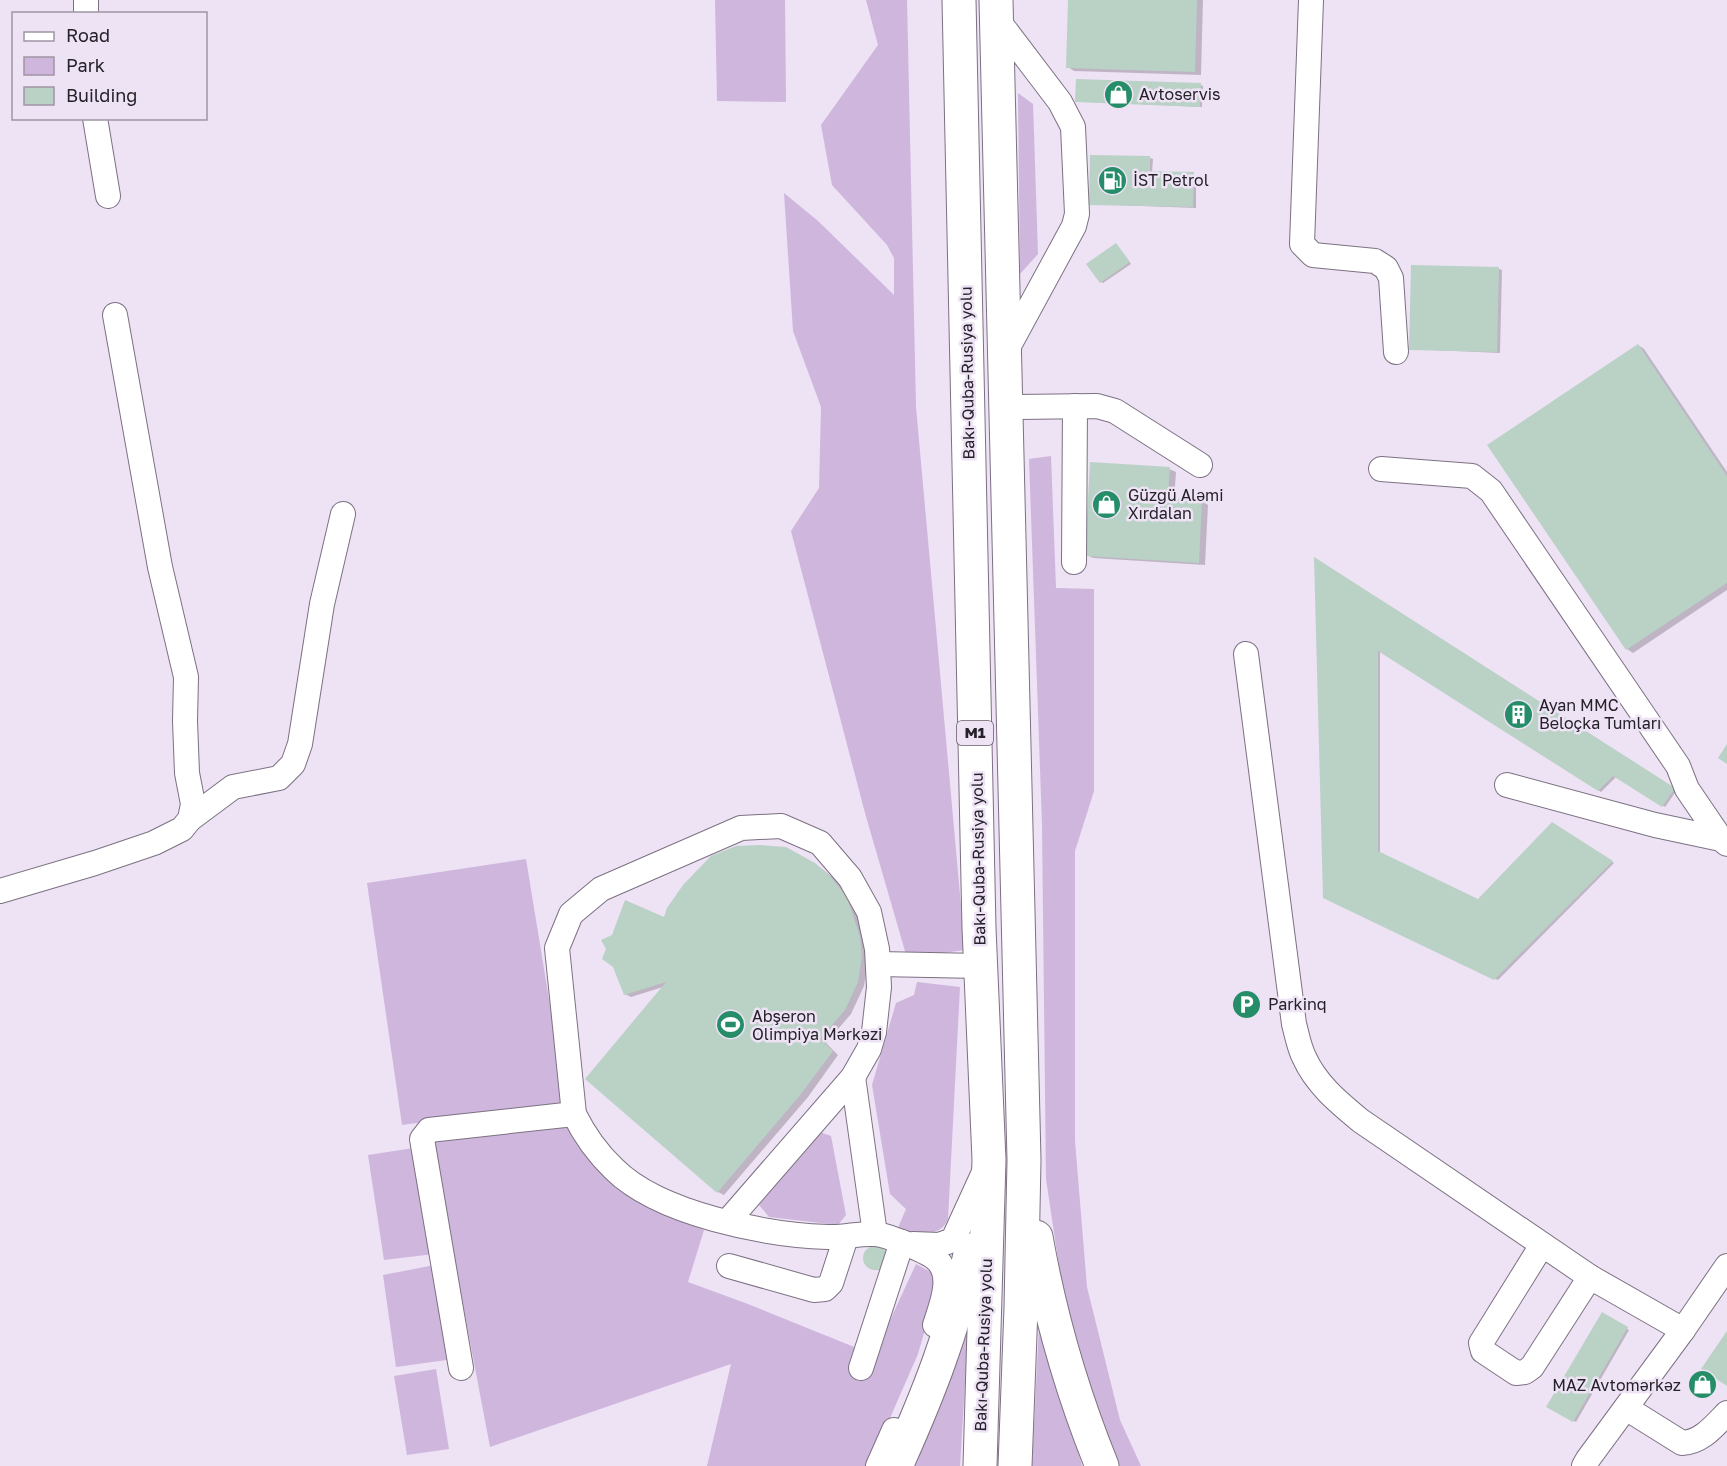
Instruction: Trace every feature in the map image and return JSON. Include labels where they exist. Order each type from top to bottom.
[{"type":"highway","name":"Bakı-Quba-Rusiya yolu","points":[[959,0],[980,966],[989,1160],[980,1466]]},
{"type":"highway","name":"M1","points":[[996,10],[1024,1160],[1015,1466]]},
{"type":"highway","points":[[896,1466],[934,1380],[960,1301],[989,1160]]},
{"type":"highway","points":[[1024,1160],[1048,1298],[1068,1371],[1102,1466]]},
{"type":"lane","points":[[1311,0],[1302,244],[1313,255],[1375,261],[1386,268],[1391,278],[1396,352]]},
{"type":"lane","points":[[996,10],[1069,116],[1072,127],[1077,214],[1074,226],[1005,352]]},
{"type":"lane","points":[[95,120],[108,196]]},
{"type":"lane","points":[[115,315],[160,567],[186,677],[187,773],[194,804],[190,819]]},
{"type":"lane","points":[[1074,562],[1075,406]]},
{"type":"lane","points":[[1006,407],[1097,406],[1114,411],[1200,465]]},
{"type":"lane","points":[[1381,470],[1472,476],[1491,491],[1678,766],[1687,789],[1724,841]]},
{"type":"lane","points":[[0,891],[154,843],[182,829],[190,819],[233,787],[279,778],[293,764],[300,744],[322,604],[344,514]]},
{"type":"lane","points":[[1246,654],[1294,1024],[1303,1056],[1317,1081],[1336,1101],[1361,1121],[1542,1245],[1590,1277],[1683,1330]]},
{"type":"lane","points":[[1507,785],[1724,841]]},
{"type":"lane","points":[[727,1222],[853,1077],[869,1048],[874,1032],[879,987],[878,964],[869,912],[850,878],[820,843],[781,826],[741,828],[601,890],[571,914],[557,948],[574,1114],[583,1132],[614,1170],[633,1185],[678,1206],[727,1222],[799,1235],[846,1237],[875,1233],[902,1242],[939,1261],[945,1273],[940,1310],[922,1364],[878,1466]]},
{"type":"lane","points":[[878,964],[980,966]]},
{"type":"lane","points":[[853,1077],[875,1233]]},
{"type":"lane","points":[[461,1368],[422,1139],[429,1130],[574,1114]]},
{"type":"lane","points":[[902,1242],[939,1245],[953,1240],[989,1160]]},
{"type":"lane","points":[[729,1266],[814,1290],[825,1289],[831,1283],[846,1237]]},
{"type":"lane","points":[[861,1368],[902,1242]]},
{"type":"lane","points":[[1542,1245],[1481,1343],[1483,1351],[1516,1373],[1532,1367],[1590,1277]]},
{"type":"lane","points":[[1584,1466],[1727,1266]]},
{"type":"lane","points":[[1626,1408],[1682,1443],[1691,1443],[1703,1437],[1727,1413]]},
{"type":"green space","points":[[715,0],[785,0],[786,102],[717,101]]},
{"type":"green space","points":[[866,0],[907,0],[916,407],[965,950],[907,958],[865,813],[791,531],[819,488],[821,407],[793,331],[784,193],[818,221],[894,295],[894,258],[887,245],[832,185],[821,125],[878,45]]},
{"type":"green space","points":[[1018,93],[1033,104],[1038,254],[1020,274]]},
{"type":"green space","points":[[1051,456],[1056,588],[1094,589],[1094,791],[1075,851],[1075,1141],[1087,1287],[1120,1420],[1141,1466],[1118,1466],[1095,1404],[1062,1286],[1046,1179],[1042,824],[1029,459]]},
{"type":"green space","points":[[526,859],[566,1103],[402,1125],[367,883]]},
{"type":"green space","points":[[917,982],[960,987],[948,1219],[939,1230],[932,1233],[895,1235],[906,1209],[890,1194],[872,1085],[896,1003],[914,995]]},
{"type":"green space","points":[[568,1123],[630,1194],[704,1230],[688,1282],[874,1355],[916,1264],[940,1277],[918,1354],[869,1466],[707,1466],[731,1364],[490,1447],[432,1141]]},
{"type":"green space","points":[[817,1131],[831,1136],[846,1215],[838,1225],[769,1217],[759,1205]]},
{"type":"green space","points":[[420,1147],[434,1254],[384,1260],[368,1155]]},
{"type":"green space","points":[[440,1264],[454,1359],[396,1367],[383,1275]]},
{"type":"green space","points":[[1040,1305],[1082,1466],[1032,1466]]},
{"type":"green space","points":[[969,1319],[960,1466],[904,1466]]},
{"type":"green space","points":[[436,1369],[449,1449],[407,1455],[394,1376]]},
{"type":"building","points":[[1068,0],[1197,0],[1195,72],[1066,68]]},
{"type":"building","points":[[1076,79],[1201,83],[1200,107],[1075,102]]},
{"type":"building","points":[[1090,155],[1150,156],[1150,171],[1194,172],[1193,207],[1089,205]]},
{"type":"building","points":[[1116,243],[1130,262],[1100,283],[1086,264]]},
{"type":"building","points":[[1411,265],[1499,267],[1497,352],[1409,350]]},
{"type":"building","points":[[1638,344],[1727,476],[1727,583],[1626,650],[1487,445]]},
{"type":"building","points":[[1090,462],[1170,467],[1168,498],[1202,500],[1199,563],[1085,556]]},
{"type":"building","name":"Ayan MMC Beloçka Tumları","points":[[1314,557],[1675,788],[1662,807],[1613,776],[1598,791],[1378,651],[1378,851],[1478,899],[1552,822],[1613,861],[1494,980],[1323,898]]},
{"type":"building","points":[[1727,744],[1727,764],[1718,758]]},
{"type":"building","name":"Abşeron Olimpiya Mərkəzi","points":[[736,846],[786,847],[815,863],[829,875],[847,897],[860,937],[862,956],[858,982],[845,1010],[820,1039],[833,1051],[801,1094],[717,1193],[585,1079],[666,982],[624,995],[613,967],[602,959],[606,949],[601,940],[612,935],[625,900],[664,917],[667,908],[683,885],[711,856]]},
{"type":"building","points":[[875,1246],[884,1249],[887,1258],[884,1267],[875,1270],[866,1267],[863,1258],[866,1249]]},
{"type":"building","points":[[1602,1312],[1628,1327],[1573,1422],[1546,1407]]},
{"type":"building","points":[[1727,1331],[1727,1386],[1701,1369]]},
{"type":"place","name":"Avtoservis","points":[[1118,94]]},
{"type":"place","name":"İST Petrol","points":[[1112,180]]},
{"type":"place","name":"Güzgü Aləmi Xırdalan","points":[[1107,504]]},
{"type":"place","name":"Ayan MMC Beloçka Tumları","points":[[1518,714]]},
{"type":"place","name":"Parkinq","points":[[1247,1004]]},
{"type":"place","name":"Abşeron Olimpiya Mərkəzi","points":[[731,1025]]},
{"type":"place","name":"MAZ Avtomərkəz","points":[[1702,1385]]}]
